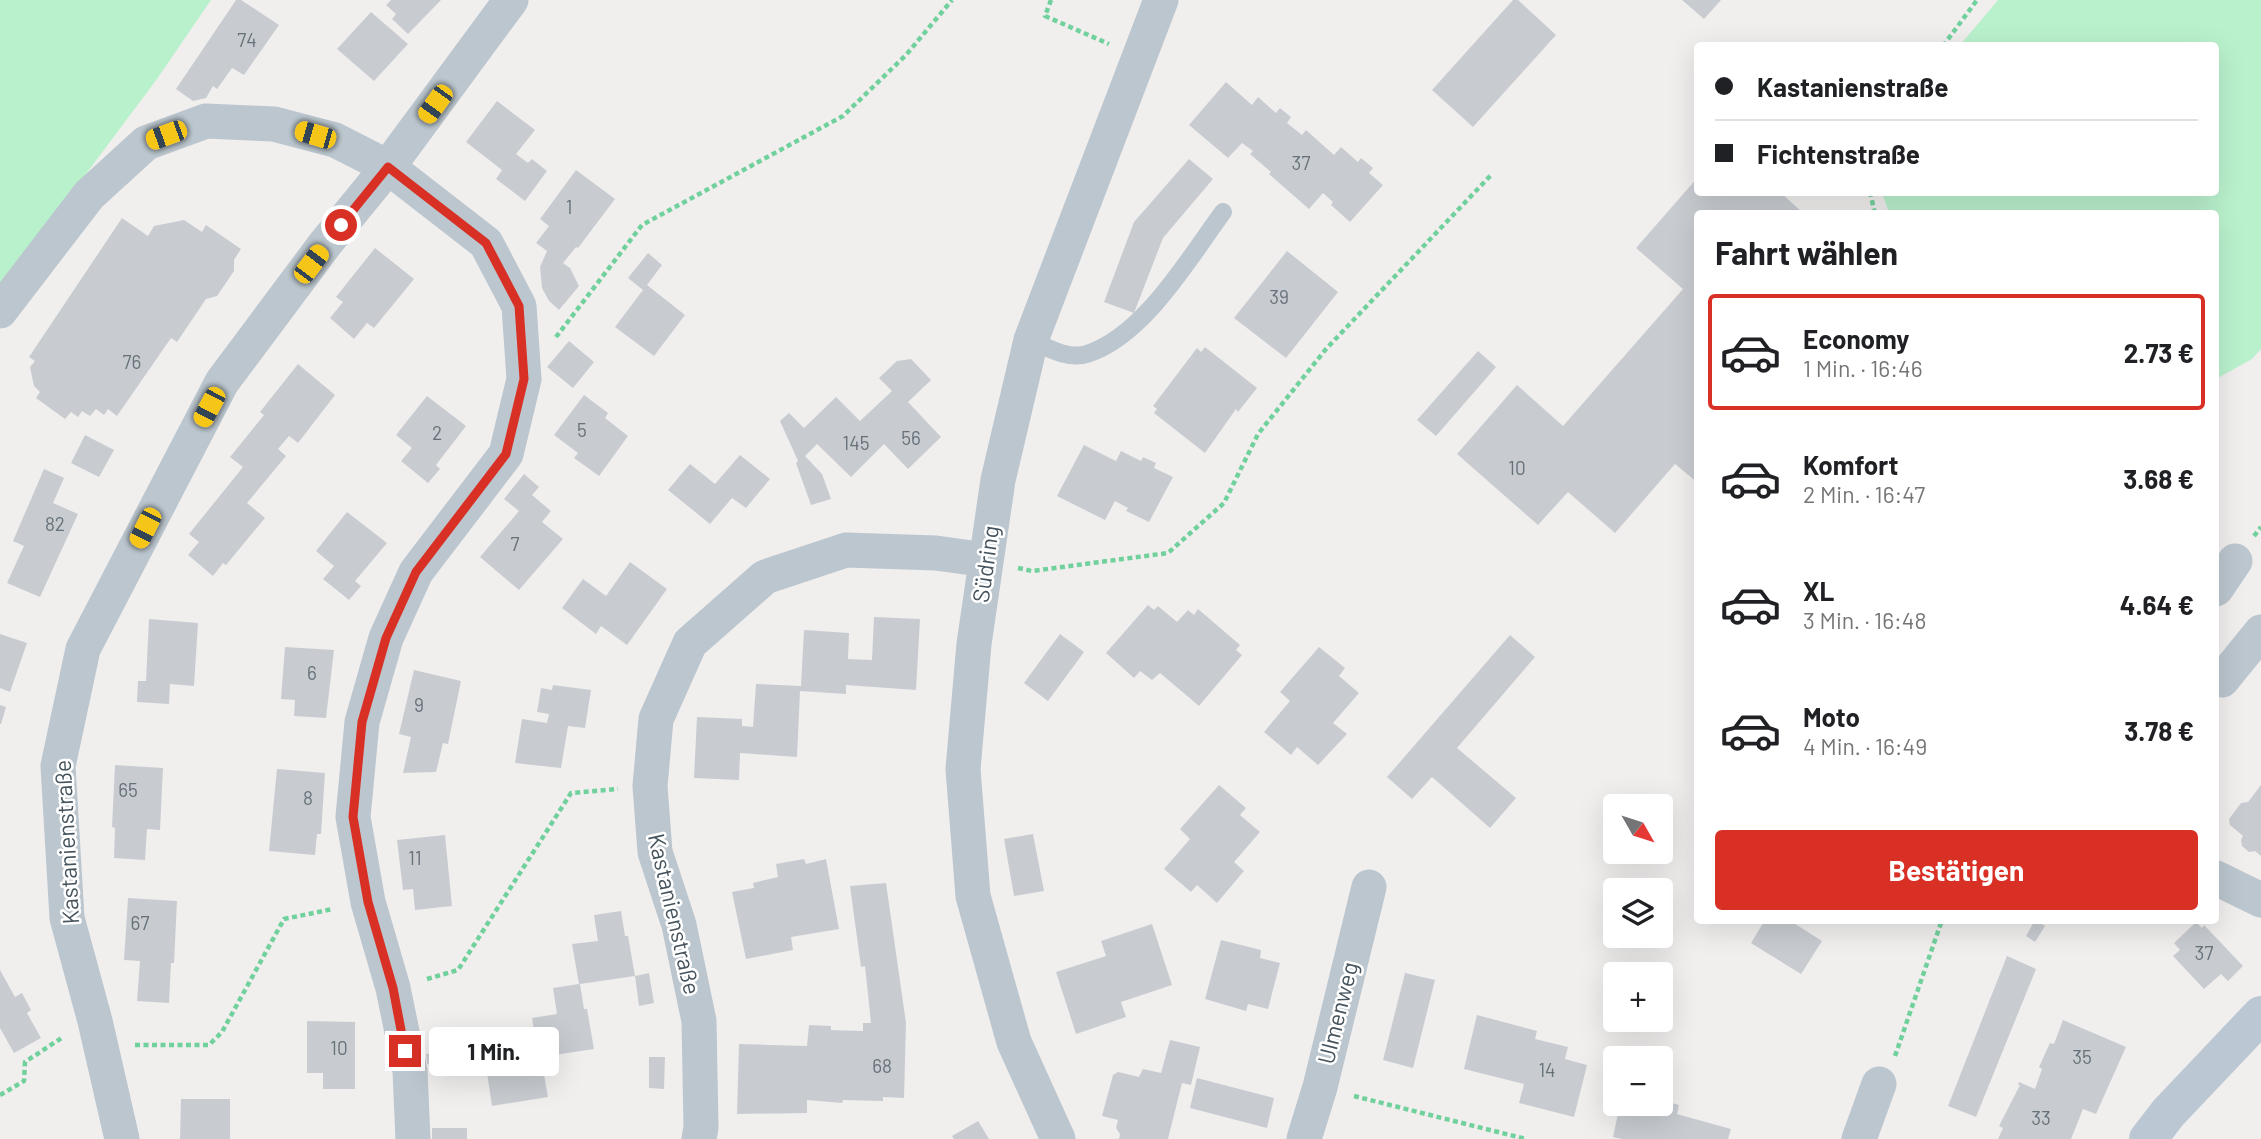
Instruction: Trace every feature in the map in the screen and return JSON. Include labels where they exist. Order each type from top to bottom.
[{"type":"street","name":"Kastanienstraße","points":[[122,1139],[98,1033],[67,918],[58,766],[83,649],[222,382],[388,167],[511,0]]},
{"type":"street","name":"Südring","points":[[1058,1139],[1014,1041],[974,896],[963,769],[974,644],[998,480],[1031,341],[1161,0]]},
{"type":"street","points":[[0,311],[89,194],[146,143],[206,121],[274,124],[335,140],[388,167],[486,243],[519,306],[524,379],[506,454],[416,572],[386,638],[362,722],[353,817],[368,902],[393,988],[410,1072],[413,1139]]},
{"type":"street","name":"Kastanienstraße","points":[[699,1139],[699,1021],[679,925],[655,852],[650,786],[656,719],[690,643],[765,577],[846,551],[936,553],[986,560]]},
{"type":"street","points":[[2219,680],[2261,632]]},
{"type":"street","points":[[2219,879],[2261,900]]},
{"type":"street","name":"Ulmenweg","points":[[1304,1139],[1320,1087],[1368,887]]},
{"type":"street","points":[[2148,1139],[2168,1113],[2261,1015]]},
{"type":"street","points":[[1859,1139],[1879,1084]]},
{"type":"lane","points":[[1031,341],[1061,354],[1086,355],[1114,340],[1142,319],[1223,212]]},
{"type":"path","points":[[524,379],[642,225],[843,116],[906,55],[952,0]]},
{"type":"path","points":[[1051,0],[1045,16],[1138,57]]},
{"type":"path","points":[[1946,42],[1977,0]]},
{"type":"path","points":[[986,560],[1031,571],[1168,553],[1224,503],[1258,434],[1326,349],[1492,174]]},
{"type":"path","points":[[393,988],[458,970],[571,793],[650,786]]},
{"type":"path","points":[[0,1095],[24,1081],[25,1062],[54,1043],[98,1033],[209,1045],[222,1032],[284,919],[368,902]]},
{"type":"path","points":[[1879,1084],[1890,1072],[1941,924]]},
{"type":"path","points":[[1320,1087],[1527,1139]]},
{"type":"green space","points":[[0,0],[211,0],[157,79],[0,289]]},
{"type":"green space","points":[[1998,0],[2261,0],[2261,349],[2252,359],[2219,377],[2219,210],[1888,210],[1883,196],[2219,196],[2219,42],[1963,42]]},
{"type":"building","points":[[236,0],[241,0],[279,25],[244,75],[232,68],[217,89],[213,86],[206,98],[193,101],[176,89]]},
{"type":"building","points":[[391,0],[441,0],[408,34],[392,19],[396,14],[386,5]]},
{"type":"building","points":[[1513,0],[1518,0],[1556,35],[1473,127],[1432,90]]},
{"type":"building","points":[[1682,0],[1721,0],[1704,19]]},
{"type":"building","points":[[371,12],[408,44],[374,81],[337,49]]},
{"type":"building","points":[[1226,82],[1252,105],[1258,97],[1276,113],[1280,108],[1291,117],[1287,123],[1302,135],[1306,130],[1334,155],[1341,147],[1358,162],[1361,158],[1373,168],[1369,173],[1383,185],[1350,222],[1331,205],[1333,202],[1323,193],[1309,209],[1269,174],[1271,172],[1250,154],[1253,151],[1242,143],[1228,158],[1189,125]]},
{"type":"building","points":[[497,101],[535,130],[516,154],[528,163],[532,159],[547,171],[525,201],[496,179],[502,170],[466,142]]},
{"type":"building","points":[[1189,159],[1213,179],[1163,238],[1134,313],[1104,302],[1134,222]]},
{"type":"building","points":[[576,170],[615,199],[578,248],[576,247],[563,263],[570,268],[579,286],[559,310],[549,301],[542,288],[540,267],[547,251],[536,243],[549,226],[540,219]]},
{"type":"building","points":[[1694,182],[1694,196],[1784,196],[1800,210],[1694,210],[1694,480],[1675,464],[1615,533],[1568,492],[1538,525],[1457,454],[1517,385],[1563,426],[1683,289],[1636,248]]},
{"type":"building","points":[[122,218],[148,236],[154,226],[184,220],[202,232],[206,225],[241,249],[234,260],[234,271],[217,296],[206,299],[177,342],[171,338],[117,416],[108,409],[104,415],[96,409],[90,416],[82,411],[78,417],[71,412],[65,419],[36,398],[40,392],[34,386],[30,367],[35,361],[29,357]]},
{"type":"building","points":[[375,248],[414,279],[374,328],[367,323],[354,339],[330,318],[343,302],[336,297]]},
{"type":"building","points":[[1287,251],[1338,292],[1286,358],[1234,318]]},
{"type":"building","points":[[648,253],[662,265],[647,285],[685,315],[654,356],[615,327],[643,290],[628,278]]},
{"type":"building","points":[[569,341],[594,362],[573,388],[547,367]]},
{"type":"building","points":[[1205,347],[1257,388],[1238,412],[1236,409],[1205,453],[1154,413],[1157,409],[1153,406],[1197,348],[1201,352]]},
{"type":"building","points":[[1478,351],[1496,367],[1436,436],[1417,420]]},
{"type":"building","points":[[911,359],[931,380],[908,402],[941,437],[908,469],[884,444],[851,477],[817,444],[805,456],[822,474],[831,499],[811,505],[796,463],[798,461],[780,421],[789,413],[804,428],[836,397],[860,421],[892,391],[879,378],[897,361]]},
{"type":"building","points":[[298,364],[335,395],[298,443],[289,436],[278,449],[286,456],[247,503],[265,518],[226,565],[223,563],[213,576],[188,555],[199,542],[189,534],[243,467],[230,457],[264,415],[260,412]]},
{"type":"building","points":[[584,395],[608,413],[605,418],[628,436],[599,476],[574,458],[578,453],[554,435]]},
{"type":"building","points":[[427,396],[466,426],[436,465],[440,469],[428,483],[401,461],[412,448],[396,435]]},
{"type":"building","points":[[85,435],[114,450],[99,477],[71,463]]},
{"type":"building","points":[[1084,445],[1116,461],[1121,451],[1141,461],[1143,457],[1156,463],[1154,468],[1173,477],[1149,522],[1126,511],[1128,508],[1115,501],[1105,520],[1057,496]]},
{"type":"building","points":[[740,455],[770,479],[746,508],[732,498],[710,524],[668,490],[690,464],[715,484]]},
{"type":"building","points":[[44,469],[64,478],[53,503],[78,514],[40,597],[7,583],[24,546],[13,541]]},
{"type":"building","points":[[524,474],[539,487],[532,495],[551,511],[542,522],[563,539],[519,590],[480,557],[519,511],[504,499]]},
{"type":"building","points":[[347,512],[387,543],[355,581],[361,586],[349,600],[323,579],[334,566],[316,551]]},
{"type":"building","points":[[630,562],[667,589],[627,645],[601,626],[596,634],[562,608],[583,579],[606,596]]},
{"type":"building","points":[[1148,605],[1154,610],[1158,606],[1177,622],[1188,610],[1194,615],[1198,609],[1240,645],[1236,650],[1242,655],[1199,706],[1160,673],[1152,680],[1140,671],[1134,678],[1106,653]]},
{"type":"building","points":[[874,617],[920,619],[916,690],[846,685],[846,694],[800,691],[797,757],[740,753],[739,780],[694,778],[697,717],[742,719],[742,726],[753,727],[756,684],[801,686],[804,630],[849,633],[848,659],[872,660]]},
{"type":"building","points":[[149,619],[198,623],[194,686],[170,684],[169,704],[137,702],[138,681],[146,681]]},
{"type":"building","points":[[0,634],[27,643],[10,692],[0,688]]},
{"type":"building","points":[[1060,634],[1084,652],[1048,701],[1024,683]]},
{"type":"building","points":[[1510,635],[1535,657],[1457,748],[1516,798],[1490,828],[1432,777],[1412,799],[1387,777]]},
{"type":"building","points":[[285,647],[334,650],[326,718],[294,716],[295,700],[281,699]]},
{"type":"building","points":[[1319,647],[1345,668],[1339,676],[1359,693],[1333,723],[1347,734],[1318,765],[1297,747],[1291,755],[1264,732],[1290,701],[1280,692]]},
{"type":"building","points":[[414,670],[461,681],[448,744],[443,743],[436,772],[403,773],[411,737],[399,734]]},
{"type":"building","points":[[553,685],[591,690],[585,728],[568,726],[561,768],[515,763],[522,719],[547,723],[549,714],[537,712],[541,688],[552,690]]},
{"type":"building","points":[[0,705],[6,707],[1,724],[0,724]]},
{"type":"building","points":[[115,765],[163,768],[160,830],[147,829],[145,860],[114,858],[115,828],[112,827]]},
{"type":"building","points":[[277,769],[325,773],[321,834],[317,834],[315,855],[269,851]]},
{"type":"building","points":[[1219,785],[1246,808],[1240,815],[1260,832],[1234,862],[1244,871],[1217,903],[1197,885],[1191,892],[1164,869],[1190,839],[1180,829]]},
{"type":"building","points":[[2261,785],[2261,856],[2242,846],[2243,836],[2230,825],[2229,819],[2241,803],[2248,802]]},
{"type":"building","points":[[1033,834],[1044,891],[1014,896],[1004,839]]},
{"type":"building","points":[[445,835],[452,906],[415,910],[413,889],[403,890],[397,840]]},
{"type":"building","points":[[804,859],[806,864],[826,859],[839,929],[791,937],[793,950],[746,959],[732,892],[754,888],[753,883],[778,877],[776,864]]},
{"type":"building","points":[[886,883],[906,1023],[904,1098],[883,1097],[883,1101],[843,1100],[842,1103],[807,1100],[807,1113],[737,1114],[739,1044],[807,1046],[809,1025],[831,1026],[831,1030],[863,1031],[863,1023],[871,1023],[865,966],[861,967],[850,886]]},
{"type":"building","points":[[128,898],[177,901],[169,1003],[137,1001],[140,961],[124,960]]},
{"type":"building","points":[[621,911],[635,976],[580,984],[594,1049],[541,1057],[548,1097],[492,1106],[485,1040],[512,1036],[516,1061],[538,1058],[532,1018],[557,1014],[553,988],[579,984],[572,944],[598,941],[594,915]]},
{"type":"building","points":[[1152,924],[1172,985],[1121,1002],[1126,1017],[1076,1034],[1056,972],[1106,956],[1101,941]]},
{"type":"building","points":[[1763,924],[1795,924],[1822,941],[1801,974],[1751,943]]},
{"type":"building","points":[[2033,924],[2045,926],[2035,942],[2026,936]]},
{"type":"building","points":[[2194,924],[2202,928],[2204,925],[2243,966],[2228,981],[2221,974],[2204,989],[2173,956],[2180,950],[2174,943]]},
{"type":"building","points":[[1221,940],[1261,950],[1260,958],[1280,963],[1268,1009],[1248,1004],[1246,1011],[1205,999]]},
{"type":"building","points":[[2007,956],[2036,969],[1976,1117],[1948,1106]]},
{"type":"building","points":[[0,970],[15,997],[22,993],[31,1010],[27,1013],[41,1038],[14,1053],[0,1028]]},
{"type":"building","points":[[649,973],[654,1003],[639,1006],[635,976]]},
{"type":"building","points":[[1405,973],[1435,980],[1413,1068],[1383,1060]]},
{"type":"building","points":[[1477,1015],[1537,1031],[1535,1039],[1568,1047],[1565,1059],[1587,1065],[1574,1117],[1519,1103],[1524,1084],[1464,1069]]},
{"type":"building","points":[[2063,1020],[2126,1047],[2096,1114],[2083,1109],[2071,1139],[1998,1139],[2003,1128],[1999,1126],[2020,1085],[2019,1082],[2035,1089],[2042,1069],[2039,1067],[2050,1043],[2054,1044]]},
{"type":"building","points":[[307,1021],[355,1022],[355,1089],[323,1089],[323,1073],[307,1073]]},
{"type":"building","points":[[1170,1040],[1200,1047],[1191,1085],[1182,1083],[1168,1139],[1119,1139],[1120,1134],[1116,1128],[1118,1120],[1102,1116],[1113,1075],[1118,1072],[1139,1077],[1143,1069],[1161,1073]]},
{"type":"building","points":[[441,1052],[442,1062],[427,1064],[426,1054]]},
{"type":"building","points":[[649,1057],[665,1057],[664,1089],[649,1088]]},
{"type":"building","points":[[1197,1078],[1274,1098],[1267,1128],[1190,1108]]},
{"type":"building","points":[[181,1099],[230,1099],[230,1139],[180,1139]]},
{"type":"building","points":[[1673,1103],[1679,1105],[1677,1114],[1731,1129],[1728,1139],[1613,1137],[1617,1116],[1673,1116]]},
{"type":"building","points":[[978,1121],[989,1139],[954,1139],[952,1136]]},
{"type":"building","points":[[432,1128],[467,1128],[467,1139],[432,1139]]},
{"type":"route","points":[[341,225],[388,167],[486,243],[519,306],[524,379],[506,454],[416,572],[386,638],[362,722],[353,817],[368,902],[393,988],[405,1051]]}]
